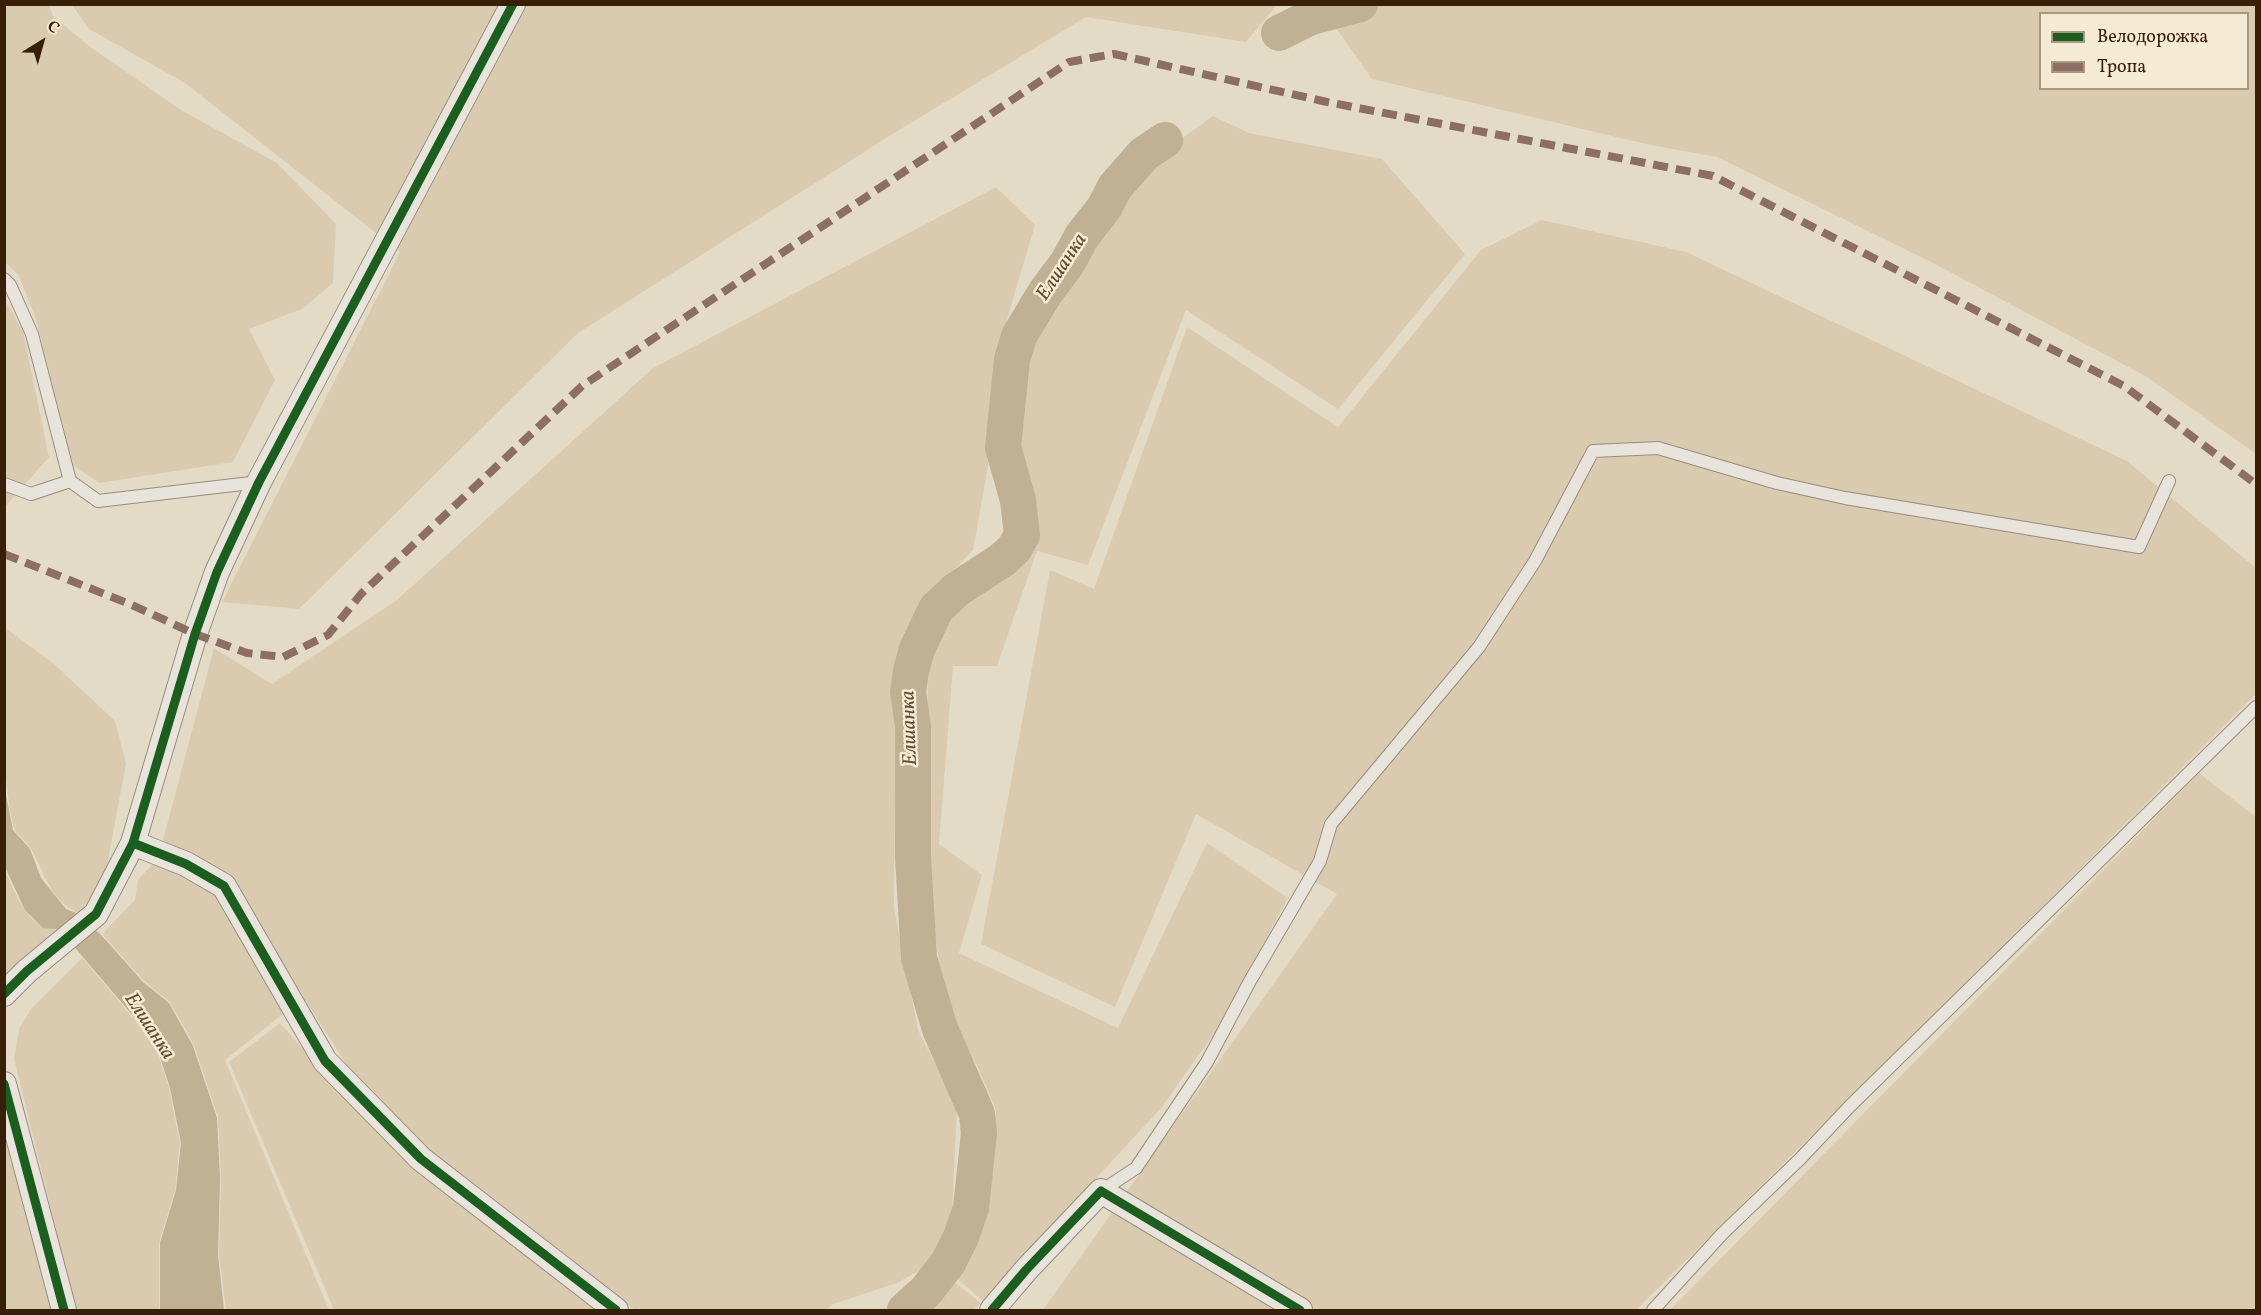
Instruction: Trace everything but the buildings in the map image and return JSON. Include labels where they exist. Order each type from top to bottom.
[{"type":"street","points":[[4,994],[52,949],[96,914],[133,843],[195,634],[217,572],[259,482],[513,4]]},
{"type":"street","points":[[133,843],[186,864],[224,886],[325,1061],[421,1159],[616,1311]]},
{"type":"street","points":[[4,1084],[64,1311]]},
{"type":"street","points":[[996,1309],[1026,1270],[1101,1191],[1300,1311]]},
{"type":"lane","points":[[4,279],[10,285],[32,334],[70,481],[98,501],[259,482]]},
{"type":"lane","points":[[1101,1191],[1136,1168],[1207,1062],[1320,861],[1330,824],[1479,647],[1535,561],[1593,451],[1658,448],[1776,483],[1866,503],[1997,522],[2139,547],[2169,482]]},
{"type":"lane","points":[[4,484],[31,494],[70,481]]},
{"type":"lane","points":[[1653,1311],[1758,1196],[1800,1159],[1850,1106],[2256,707]]},
{"type":"shaded area","points":[[1379,4],[2256,5],[2256,454],[2147,377],[1935,264],[1717,157],[1650,145],[1372,79],[1329,18],[1373,10]]},
{"type":"shaded area","points":[[4,5],[49,5],[53,16],[89,46],[181,110],[277,163],[336,224],[333,283],[302,309],[249,329],[275,380],[233,462],[99,483],[73,465],[36,319],[18,274],[5,262]]},
{"type":"shaded area","points":[[72,5],[1277,5],[1246,42],[1086,17],[899,130],[578,333],[299,609],[222,602],[400,252],[185,83],[89,29]]},
{"type":"shaded area","points":[[1213,116],[1249,133],[1382,159],[1465,254],[1338,409],[1186,310],[1088,565],[1037,551],[997,666],[953,666],[939,844],[982,875],[959,953],[1118,1028],[1207,843],[1288,898],[1218,1028],[1161,1108],[983,1301],[952,1274],[966,1254],[985,1214],[993,1166],[996,1110],[977,1065],[956,1028],[941,978],[927,873],[924,767],[929,664],[941,622],[958,599],[983,578],[1016,556],[1036,525],[1032,486],[1020,443],[1020,407],[1029,351],[1043,315],[1077,272],[1106,221],[1132,183],[1163,152]]},
{"type":"shaded area","points":[[996,187],[1035,225],[1003,333],[994,433],[973,550],[931,594],[896,681],[894,908],[918,1030],[957,1107],[952,1216],[929,1265],[897,1283],[833,1304],[826,1310],[635,1310],[448,1171],[350,1070],[230,882],[163,840],[214,648],[272,684],[397,600],[653,368]]},
{"type":"shaded area","points":[[1542,220],[1686,252],[2127,461],[2256,568],[2256,694],[1636,1310],[1043,1310],[1337,894],[1196,814],[1115,1007],[981,944],[1050,570],[1094,589],[1187,327],[1338,427],[1481,250]]},
{"type":"shaded area","points":[[4,299],[23,331],[49,457],[5,507]]},
{"type":"shaded area","points":[[4,627],[54,664],[115,721],[126,763],[105,877],[79,913],[69,908],[55,894],[29,846],[14,828],[5,757]]},
{"type":"shaded area","points":[[2199,773],[2256,817],[2256,1310],[1670,1310]]},
{"type":"shaded area","points":[[158,858],[219,897],[288,1010],[225,1060],[329,1310],[226,1310],[219,1255],[221,1178],[218,1117],[194,1045],[170,1002],[144,981],[104,936],[105,931],[135,900],[138,880]]},
{"type":"shaded area","points":[[4,869],[24,909],[31,917],[48,929],[60,931],[4,983]]},
{"type":"shaded area","points":[[82,958],[138,1024],[158,1054],[169,1088],[180,1143],[175,1190],[159,1243],[159,1310],[76,1310],[14,1059],[19,1029],[31,1009]]},
{"type":"shaded area","points":[[280,1023],[336,1086],[599,1310],[334,1310],[229,1062]]},
{"type":"shaded area","points":[[5,1137],[51,1310],[5,1310]]},
{"type":"shaded area","points":[[948,1277],[981,1303],[973,1310],[909,1310],[919,1307]]},
{"type":"water","points":[[5,790],[13,830],[30,849],[41,878],[66,909],[79,914],[143,982],[169,1003],[193,1046],[217,1118],[220,1178],[218,1255],[224,1310],[160,1310],[160,1243],[176,1190],[181,1143],[170,1088],[159,1054],[139,1023],[60,930],[43,928],[25,910],[5,867]]},
{"type":"waterway","name":"Елшанка","points":[[1279,33],[1311,17],[1360,4]]},
{"type":"waterway","name":"Елшанка","points":[[905,1310],[926,1291],[948,1263],[961,1237],[971,1208],[979,1133],[977,1114],[940,1029],[919,958],[913,857],[913,726],[908,692],[911,671],[917,649],[936,609],[956,590],[1002,560],[1014,549],[1022,535],[1018,500],[1003,447],[1012,360],[1019,336],[1045,293],[1068,262],[1082,236],[1104,208],[1115,187],[1144,154],[1165,140]]},
{"type":"marked path","points":[[4,554],[132,605],[195,634],[247,653],[283,657],[328,635],[361,594],[582,386],[1069,62],[1114,54],[1327,102],[1713,176],[2124,386],[2256,484]]},
{"type":"cycle path","points":[[4,994],[27,971],[96,914],[133,843],[195,634],[217,572],[259,482],[513,4]]},
{"type":"cycle path","points":[[133,843],[186,864],[224,886],[325,1061],[421,1159],[616,1310]]},
{"type":"cycle path","points":[[4,1084],[64,1310]]},
{"type":"cycle path","points":[[992,1310],[1026,1270],[1101,1191],[1300,1310]]}]
